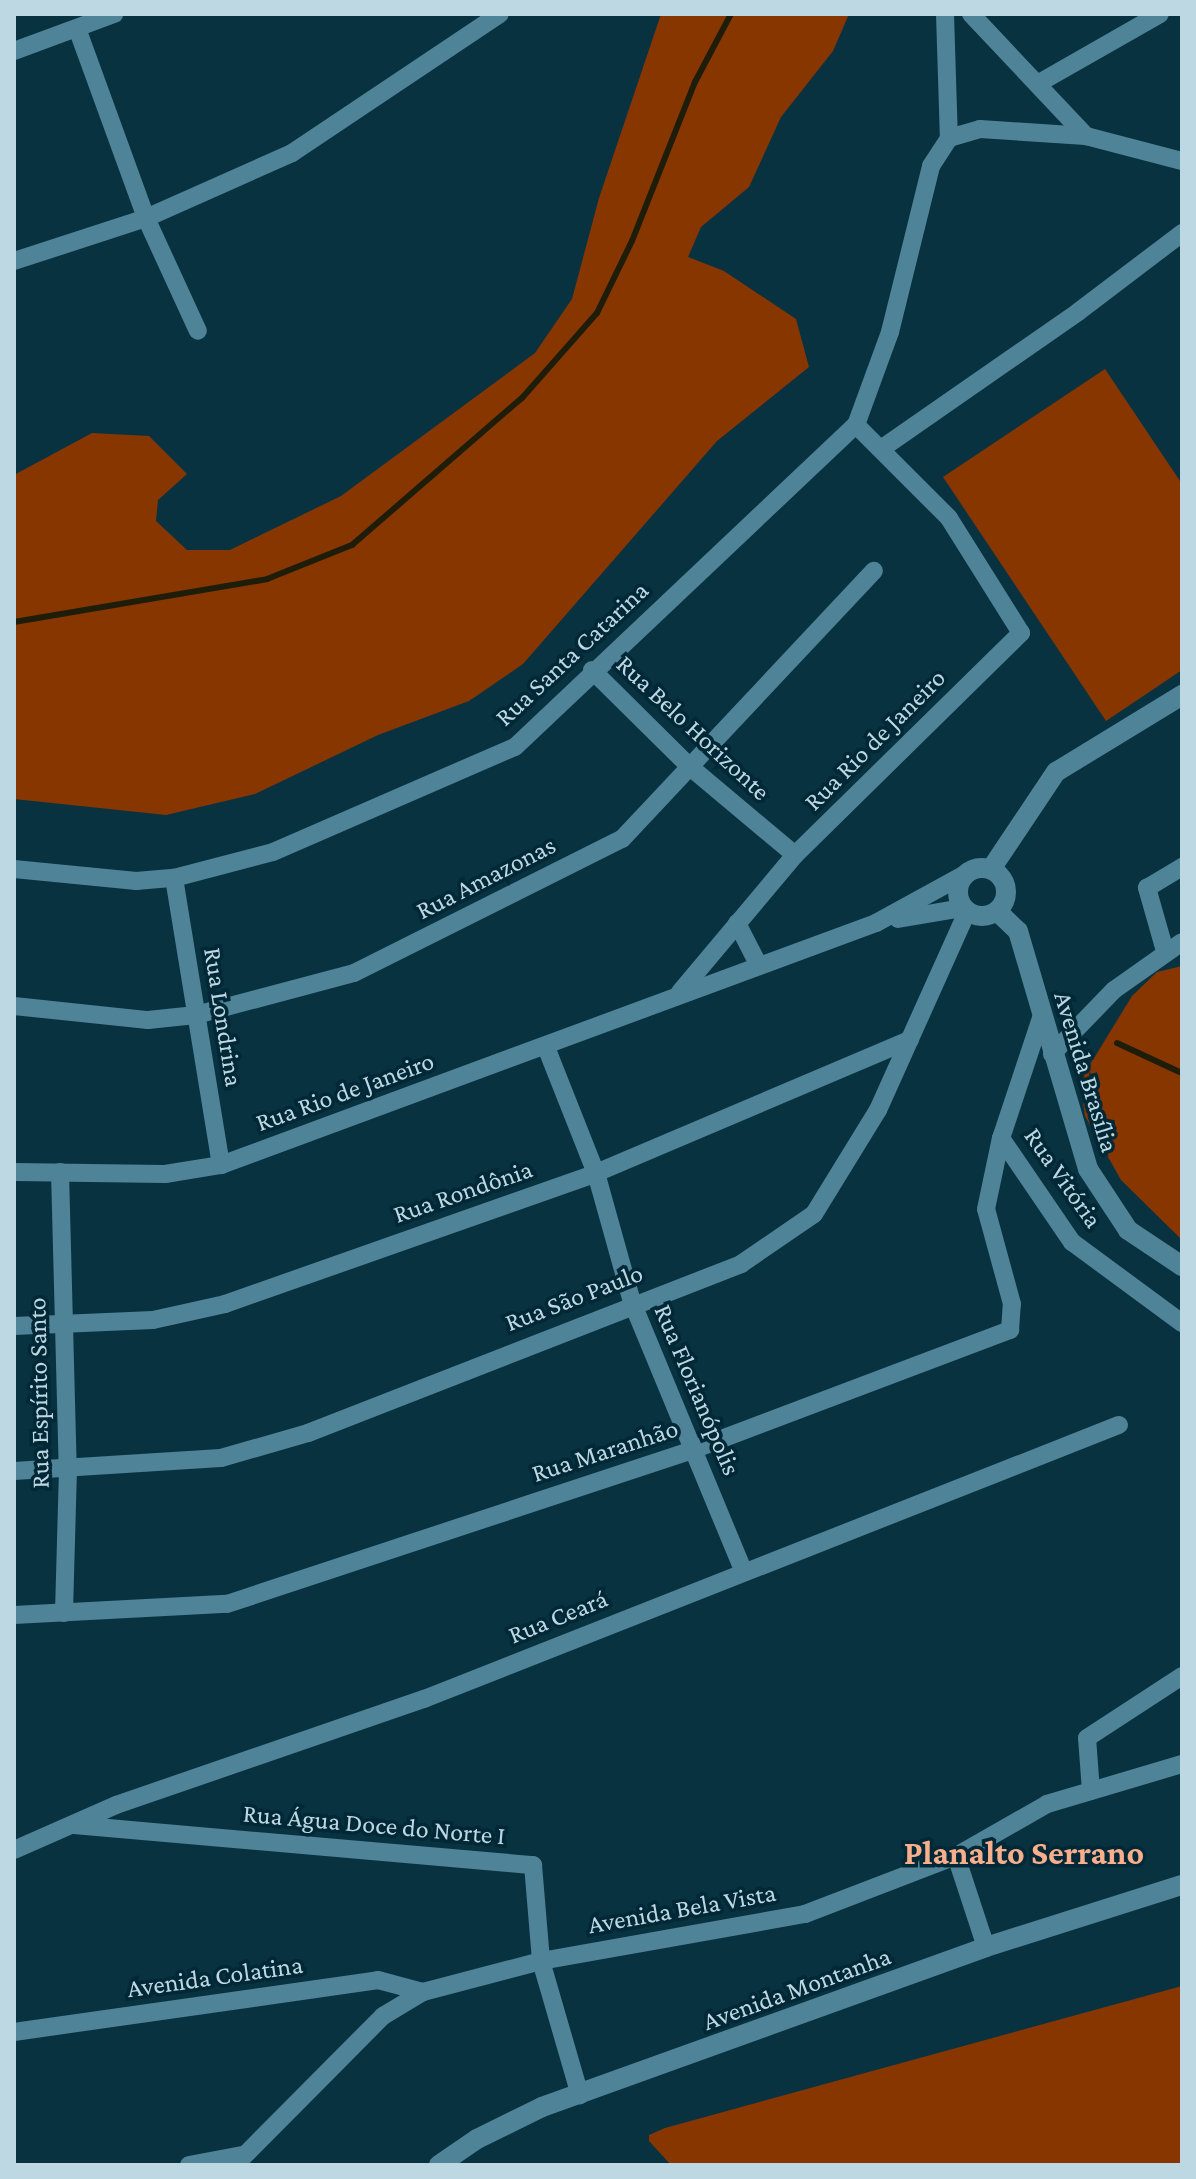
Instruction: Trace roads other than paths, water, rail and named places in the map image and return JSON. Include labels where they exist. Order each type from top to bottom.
[{"type":"street","points":[[14,51],[78,31],[114,14]]},
{"type":"street","points":[[14,261],[146,218],[292,153],[500,14]]},
{"type":"street","points":[[945,14],[949,138],[931,166],[890,332],[856,425],[881,449],[1078,312],[1182,233]]},
{"type":"street","points":[[971,14],[1086,136]]},
{"type":"street","points":[[1039,83],[1160,14]]},
{"type":"street","points":[[78,31],[146,218],[198,331]]},
{"type":"street","points":[[949,138],[980,129],[1086,136],[1182,161]]},
{"type":"street","name":"Rua Santa Catarina","points":[[14,869],[136,881],[174,878],[273,852],[515,747],[592,670],[856,425]]},
{"type":"street","name":"Rua Rio de Janeiro","points":[[680,992],[795,855],[1021,633],[949,518],[881,449]]},
{"type":"street","name":"Rua Amazonas","points":[[14,1006],[148,1020],[196,1015],[354,973],[622,839],[874,571]]},
{"type":"street","name":"Rua Belo Horizonte","points":[[592,670],[689,766],[795,855]]},
{"type":"street","points":[[991,869],[1006,888],[997,911],[982,916],[965,910],[958,890],[965,874],[991,869],[1056,772],[1182,695]]},
{"type":"street","points":[[1165,951],[1147,888],[1182,867]]},
{"type":"street","name":"Rua Rio de Janeiro","points":[[14,1172],[165,1174],[221,1165],[546,1047],[680,992],[876,923],[965,874]]},
{"type":"street","name":"Rua Londrina","points":[[174,878],[221,1165]]},
{"type":"street","name":"Rua Rio de Janeiro","points":[[876,923],[965,910]]},
{"type":"street","name":"Rua São Paulo","points":[[14,1471],[221,1458],[308,1433],[632,1302],[741,1264],[814,1214],[878,1110],[965,910]]},
{"type":"street","name":"Avenida Brasília","points":[[997,911],[1018,931],[1041,1018],[1088,1169],[1128,1230],[1182,1266]]},
{"type":"street","points":[[737,923],[758,964]]},
{"type":"street","points":[[1052,1054],[1114,990],[1165,951],[1182,942]]},
{"type":"street","name":"Rua Vitória","points":[[1041,1018],[1001,1138],[1072,1242],[1182,1323]]},
{"type":"street","name":"Rua Rondônia","points":[[14,1326],[153,1320],[225,1304],[596,1173],[910,1040]]},
{"type":"street","name":"Rua Florianópolis","points":[[546,1047],[596,1173],[632,1302],[743,1570]]},
{"type":"street","name":"Rua Maranhão","points":[[14,1615],[227,1604],[695,1449],[1010,1330],[1012,1304],[986,1209],[1001,1138]]},
{"type":"street","name":"Rua Espírito Santo","points":[[60,1172],[68,1469],[64,1613]]},
{"type":"street","name":"Rua Ceará","points":[[14,1850],[71,1825],[424,1699],[743,1570],[1119,1425]]},
{"type":"street","points":[[1091,1791],[1087,1738],[1182,1676]]},
{"type":"street","name":"Avenida Bela Vista","points":[[238,2160],[383,2016],[423,1992],[541,1961],[805,1914],[956,1856],[1047,1804],[1182,1764]]},
{"type":"street","name":"Rua Água Doce do Norte I","points":[[71,1825],[533,1865],[541,1961],[580,2095]]},
{"type":"street","points":[[956,1856],[986,1947]]},
{"type":"street","name":"Avenida Montanha","points":[[439,2165],[490,2132],[580,2095],[986,1947],[1182,1885]]},
{"type":"street","name":"Avenida Colatina","points":[[14,2032],[378,1980],[423,1992]]},
{"type":"street","points":[[189,2165],[238,2160]]},
{"type":"waterway","points":[[14,622],[267,579],[352,545],[522,398],[597,313],[632,241],[695,82],[731,14]]},
{"type":"waterway","points":[[1117,1043],[1182,1073]]},
{"type":"district","name":"Planalto Serrano","points":[[1024,1853]]}]
